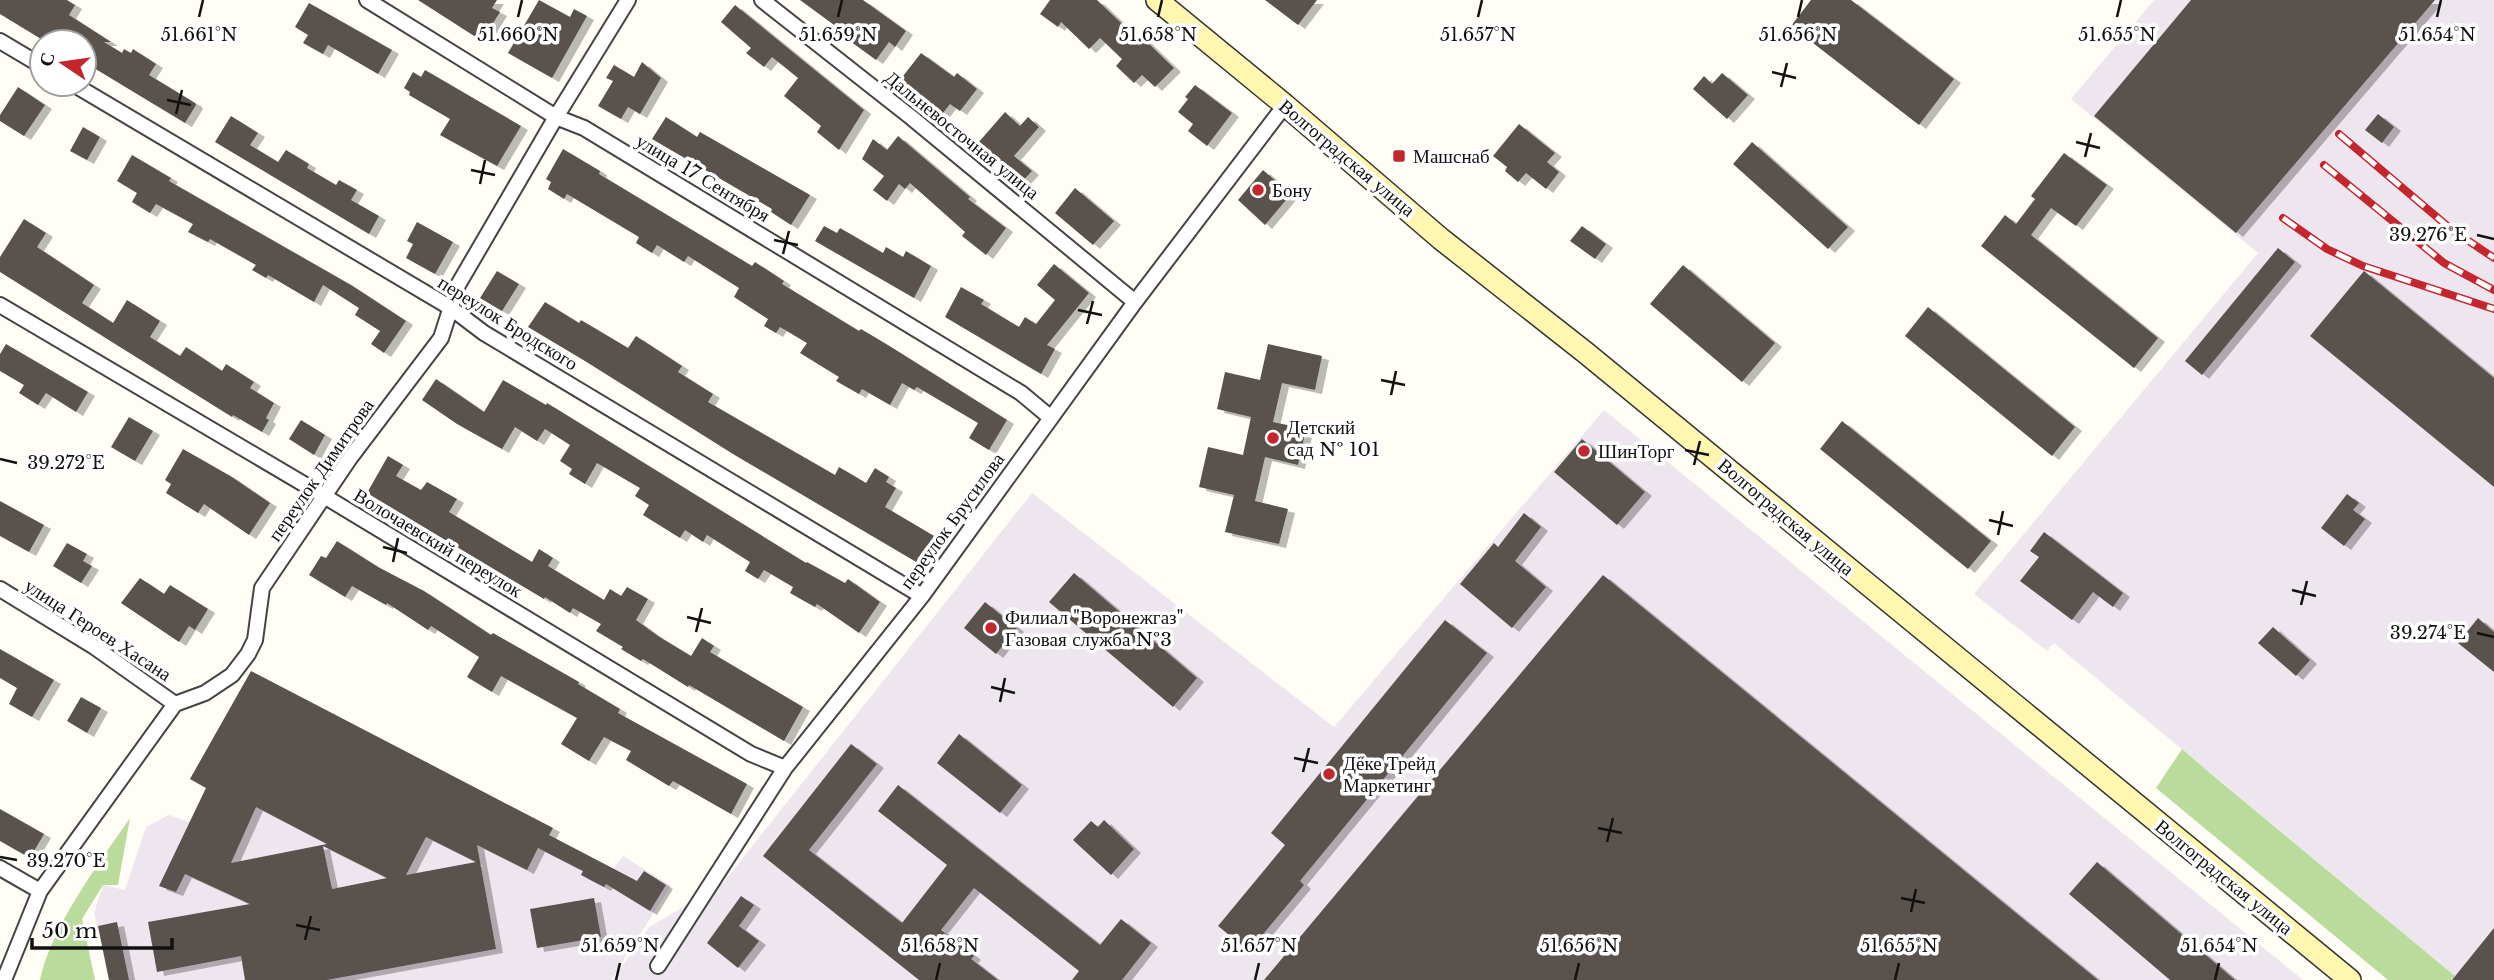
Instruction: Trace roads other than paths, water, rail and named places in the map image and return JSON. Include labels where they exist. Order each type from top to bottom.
[{"type":"main road","name":"Волгоградская улица","points":[[1157,0],[1441,239],[1586,353],[2350,980]]},
{"type":"street","name":"улица 17 Сентября","points":[[368,0],[555,117],[584,128],[1009,386],[1051,418]]},
{"type":"street","name":"переулок Димитрова","points":[[175,704],[205,693],[232,675],[248,654],[255,640],[262,588],[349,458],[441,338],[458,285],[555,117],[628,0]]},
{"type":"street","name":"Дальневосточная улица","points":[[762,0],[912,118],[1135,302]]},
{"type":"street","points":[[0,41],[28,58]]},
{"type":"street","name":"переулок Бродского","points":[[97,98],[451,308],[496,340],[922,596]]},
{"type":"street","name":"переулок Брусилова","points":[[658,966],[785,768],[922,596],[1135,302],[1285,105]]},
{"type":"street","name":"Волочаевский переулок","points":[[0,304],[751,754],[785,768]]},
{"type":"street","name":"улица Героев Хасана","points":[[0,589],[93,646],[175,704]]},
{"type":"street","points":[[4,980],[40,891],[175,704]]},
{"type":"street","points":[[0,868],[40,891]]},
{"type":"railway","points":[[2339,134],[2451,229],[2494,258]]},
{"type":"railway","points":[[2324,165],[2444,263],[2494,290]]},
{"type":"railway","points":[[2283,218],[2327,249],[2363,266],[2494,309]]},
{"type":"place","name":"Машснаб","points":[[1399,156]]},
{"type":"place","name":"Бону","points":[[1258,190]]},
{"type":"place","name":"Детский сад № 101","points":[[1273,438]]},
{"type":"place","name":"ШинТорг","points":[[1584,451]]},
{"type":"place","name":"Филиал \"Воронежгаз\" Газовая служба №3","points":[[991,628]]},
{"type":"place","name":"Дёке Трейд Маркетинг","points":[[1329,774]]}]
